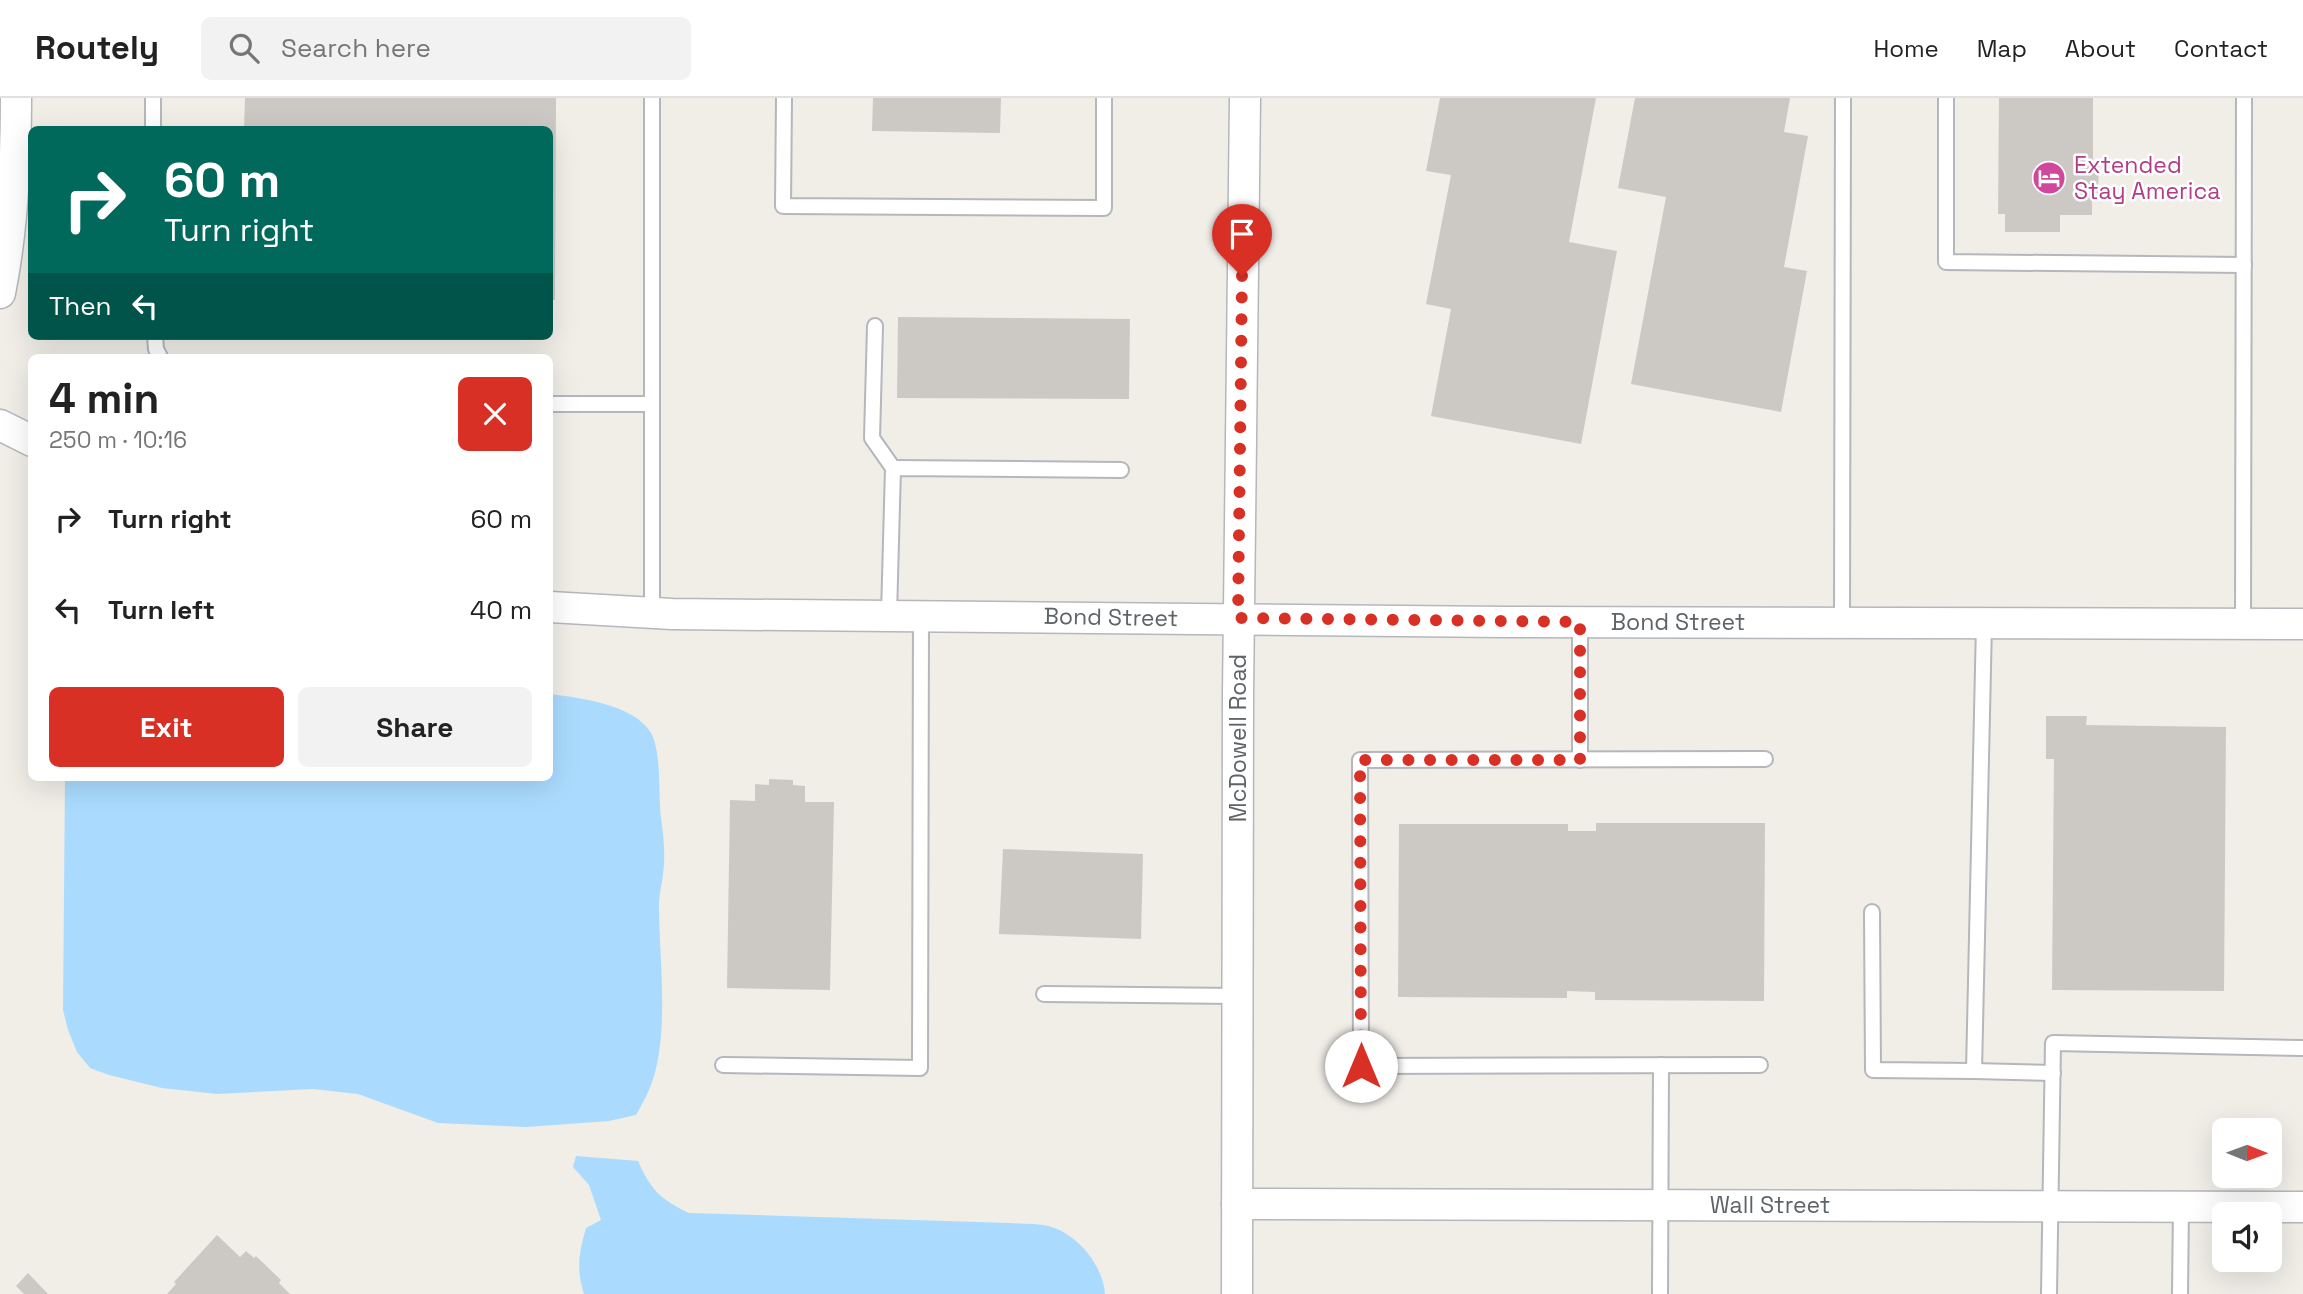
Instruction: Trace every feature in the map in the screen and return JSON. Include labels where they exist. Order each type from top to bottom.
[{"type":"street","points":[[0,293],[13,210],[16,98]]},
{"type":"street","name":"McDowell Road","points":[[1237,1294],[1238,618],[1245,98]]},
{"type":"street","points":[[0,425],[28,439]]},
{"type":"street","name":"Bond Street","points":[[553,607],[652,613],[1580,622],[2303,624]]},
{"type":"street","name":"Wall Street","points":[[1237,1204],[2303,1207]]},
{"type":"lane","points":[[153,98],[153,126]]},
{"type":"lane","points":[[652,98],[652,613]]},
{"type":"lane","points":[[784,98],[783,206],[1090,208],[1104,208],[1104,98]]},
{"type":"lane","points":[[1842,622],[1843,98]]},
{"type":"lane","points":[[1946,98],[1946,262],[2244,265]]},
{"type":"lane","points":[[2243,624],[2244,98]]},
{"type":"lane","points":[[875,326],[872,438],[893,468],[889,615]]},
{"type":"lane","points":[[553,404],[652,404]]},
{"type":"lane","points":[[893,468],[1121,470]]},
{"type":"lane","points":[[723,1065],[920,1068],[921,615]]},
{"type":"lane","points":[[1580,622],[1580,760]]},
{"type":"lane","points":[[1974,1071],[1984,624]]},
{"type":"lane","points":[[1760,1065],[1361,1066],[1360,760],[1765,759]]},
{"type":"lane","points":[[1872,912],[1873,1070],[2053,1073]]},
{"type":"lane","points":[[1044,994],[1237,996]]},
{"type":"lane","points":[[2049,1294],[2053,1043],[2303,1048]]},
{"type":"lane","points":[[1660,1294],[1661,1065]]},
{"type":"lane","points":[[2180,1294],[2181,1206]]},
{"type":"water","points":[[553,694],[619,709],[643,723],[651,733],[657,751],[664,853],[659,906],[662,1017],[658,1058],[652,1081],[636,1115],[609,1121],[527,1127],[438,1123],[358,1094],[313,1089],[217,1094],[162,1088],[90,1068],[77,1052],[63,1010],[65,781],[553,781]]},
{"type":"water","points":[[576,1156],[638,1161],[658,1193],[689,1213],[1048,1226],[1069,1236],[1087,1252],[1099,1272],[1105,1294],[584,1294],[579,1269],[582,1245],[586,1228],[601,1220],[589,1185],[573,1167]]},
{"type":"building","points":[[245,98],[556,98],[555,300],[553,126],[244,126]]},
{"type":"building","points":[[873,98],[1001,98],[1000,133],[872,131]]},
{"type":"building","points":[[1440,98],[1596,98],[1569,242],[1617,251],[1581,444],[1431,416],[1451,309],[1426,304],[1451,175],[1426,171]]},
{"type":"building","points":[[1635,98],[1790,98],[1784,132],[1808,136],[1784,267],[1807,271],[1781,412],[1631,384],[1666,197],[1618,188]]},
{"type":"building","name":"Extended Stay America","points":[[1999,98],[2093,98],[2093,162],[2099,162],[2098,193],[2092,193],[2092,215],[2060,215],[2060,232],[2005,232],[2005,214],[1998,214]]},
{"type":"building","points":[[898,317],[1130,319],[1129,399],[897,398]]},
{"type":"building","points":[[2046,716],[2087,716],[2086,725],[2226,727],[2224,991],[2052,990],[2054,759],[2046,759]]},
{"type":"building","points":[[769,779],[793,780],[793,785],[805,786],[805,802],[834,802],[830,990],[727,988],[730,800],[755,801],[755,784],[769,785]]},
{"type":"building","points":[[1596,823],[1765,823],[1764,1001],[1595,1000],[1595,992],[1567,991],[1567,998],[1398,997],[1399,824],[1568,824],[1568,831],[1596,831]]},
{"type":"building","points":[[1003,849],[1143,854],[1141,939],[999,934]]},
{"type":"building","points":[[217,1235],[240,1257],[246,1251],[254,1258],[256,1256],[281,1280],[279,1283],[290,1294],[167,1294],[176,1284],[174,1282]]},
{"type":"building","points":[[28,1273],[48,1294],[24,1294],[16,1286]]},
{"type":"place","name":"Extended Stay America","points":[[2049,178]]},
{"type":"route","points":[[1242,276],[1238,618],[1580,622],[1580,760],[1360,760],[1361,1066]]}]
